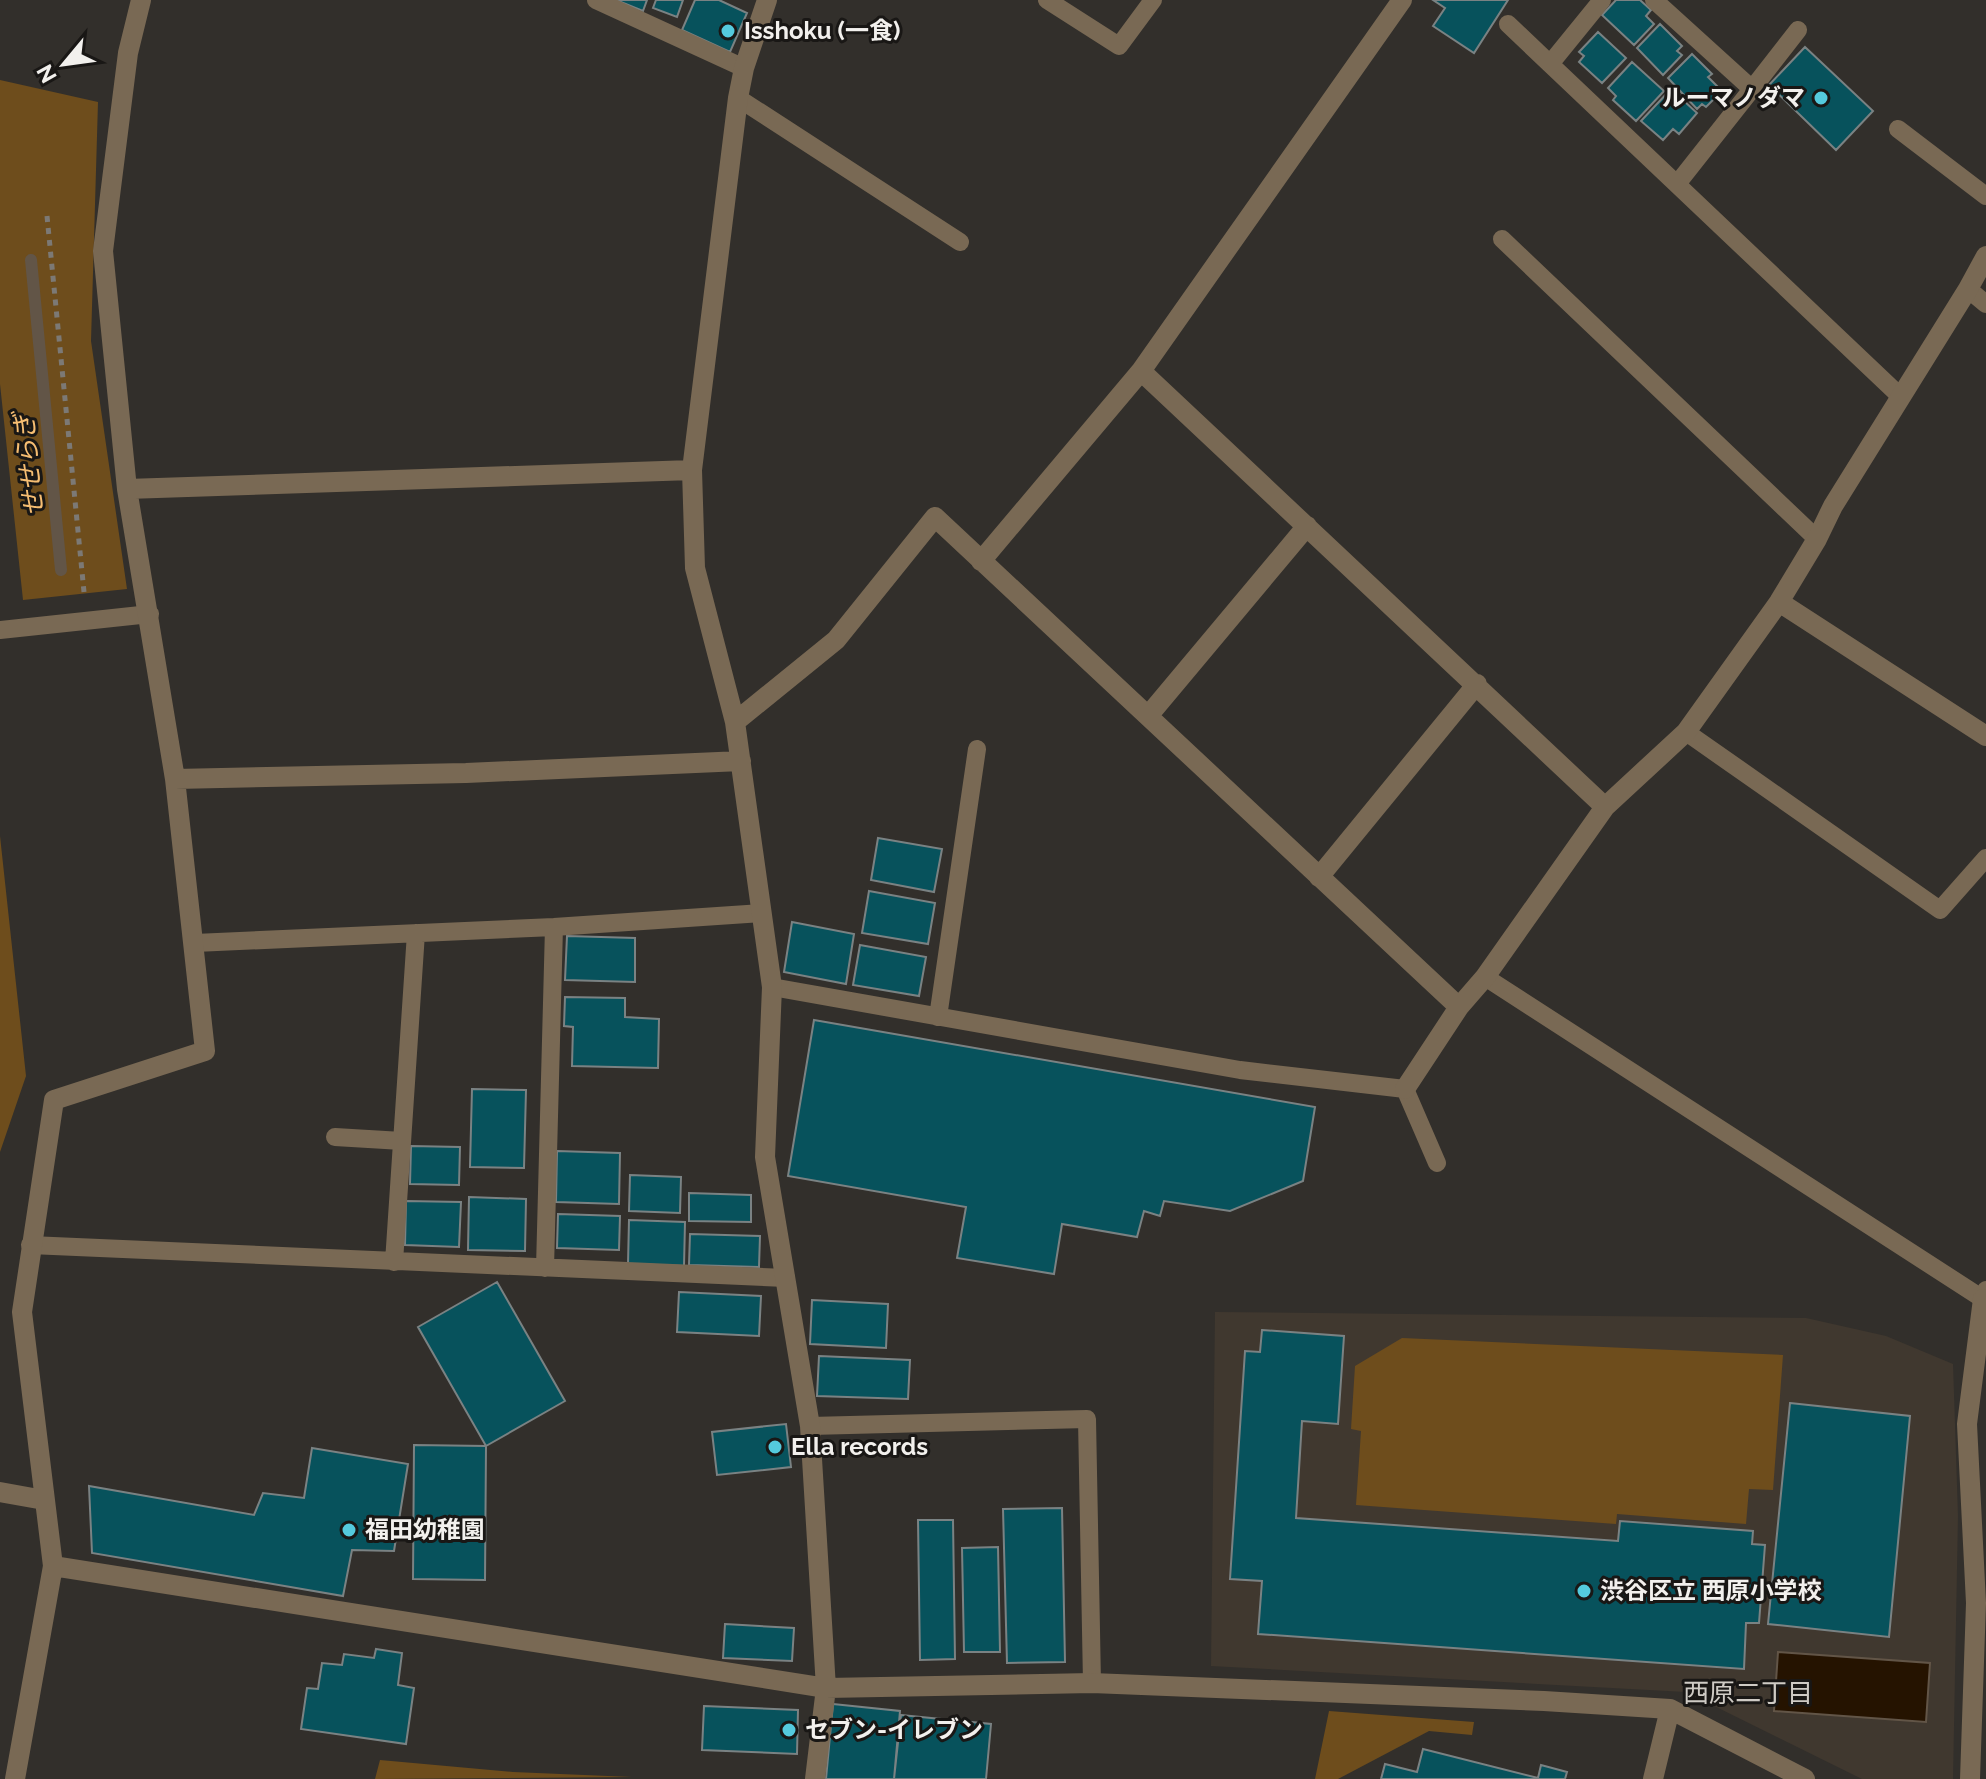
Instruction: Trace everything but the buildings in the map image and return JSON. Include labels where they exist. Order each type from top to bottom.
[{"type":"street","points":[[15,1779],[53,1566],[22,1312],[54,1100],[205,1051],[175,779],[127,489],[103,251],[128,53],[141,0]]},
{"type":"street","points":[[767,0],[744,68],[738,98],[692,470],[695,568],[735,722],[772,987],[765,1157],[810,1426],[826,1688],[815,1779]]},
{"type":"street","points":[[981,561],[1141,371],[1402,0]]},
{"type":"street","points":[[1405,1089],[1459,1007],[1485,977],[1605,807],[1686,732],[1779,602],[1833,506],[1986,256]]},
{"type":"street","points":[[1141,371],[1605,807]]},
{"type":"street","points":[[127,489],[692,470]]},
{"type":"street","points":[[735,722],[836,640],[935,517],[1459,1007]]},
{"type":"street","points":[[1148,716],[1307,526]]},
{"type":"street","points":[[1779,602],[1986,736]]},
{"type":"street","points":[[1319,877],[1477,684]]},
{"type":"street","points":[[175,779],[466,773],[741,761]]},
{"type":"street","points":[[1970,1779],[1980,1653],[1967,1424],[1985,1295]]},
{"type":"street","points":[[0,1492],[44,1500]]},
{"type":"street","points":[[53,1566],[826,1688],[1092,1683],[1670,1709],[1805,1779]]},
{"type":"street","points":[[1653,1779],[1670,1709]]},
{"type":"lane","points":[[596,0],[744,68]]},
{"type":"lane","points":[[1047,0],[1119,46],[1153,0]]},
{"type":"lane","points":[[1550,64],[1602,0]]},
{"type":"lane","points":[[1654,0],[1752,89]]},
{"type":"lane","points":[[1508,24],[1901,397]]},
{"type":"lane","points":[[1677,184],[1798,30]]},
{"type":"lane","points":[[738,98],[960,242]]},
{"type":"lane","points":[[1898,129],[1986,196]]},
{"type":"lane","points":[[1502,239],[1817,539]]},
{"type":"lane","points":[[1968,289],[1986,304]]},
{"type":"lane","points":[[0,630],[150,614]]},
{"type":"lane","points":[[1686,732],[1940,910],[1986,858]]},
{"type":"lane","points":[[938,1017],[977,749]]},
{"type":"lane","points":[[195,943],[554,927],[762,913]]},
{"type":"lane","points":[[545,1268],[554,927]]},
{"type":"lane","points":[[394,1262],[416,933]]},
{"type":"lane","points":[[1485,977],[1985,1295]]},
{"type":"lane","points":[[772,987],[1240,1070],[1405,1089],[1437,1163]]},
{"type":"lane","points":[[335,1137],[402,1141]]},
{"type":"lane","points":[[30,1245],[786,1278]]},
{"type":"lane","points":[[810,1426],[1087,1419],[1092,1683]]},
{"type":"path","points":[[47,216],[87,621]]},
{"type":"shaded area","points":[[0,80],[98,102],[91,341],[127,589],[23,600],[0,384]]},
{"type":"shaded area","points":[[0,836],[26,1076],[0,1152]]},
{"type":"shaded area","name":"渋谷区立 西原小学校","points":[[1215,1312],[1806,1318],[1886,1336],[1953,1364],[1958,1516],[1953,1779],[1862,1779],[1686,1692],[1211,1666]]},
{"type":"shaded area","points":[[1402,1338],[1783,1355],[1773,1490],[1749,1489],[1746,1524],[1617,1514],[1616,1524],[1356,1505],[1361,1431],[1351,1429],[1355,1366]]},
{"type":"shaded area","points":[[1778,1652],[1930,1663],[1926,1722],[1774,1711]]},
{"type":"shaded area","points":[[1329,1711],[1474,1722],[1472,1735],[1429,1731],[1338,1779],[1315,1779]]},
{"type":"shaded area","points":[[380,1760],[513,1772],[632,1777],[375,1779]]},
{"type":"waterway","name":"せせらぎ","points":[[31,260],[61,570]]},
{"type":"place","name":"Isshoku (一食)","points":[[728,31]]},
{"type":"place","name":"ルーマノダマ","points":[[1821,98]]},
{"type":"place","name":"Ella records","points":[[775,1447]]},
{"type":"place","name":"福田幼稚園","points":[[349,1530]]},
{"type":"place","name":"渋谷区立 西原小学校","points":[[1584,1591]]},
{"type":"place","name":"セブン-イレブン","points":[[789,1730]]},
{"type":"district","name":"西原二丁目","points":[[1748,1693]]}]
